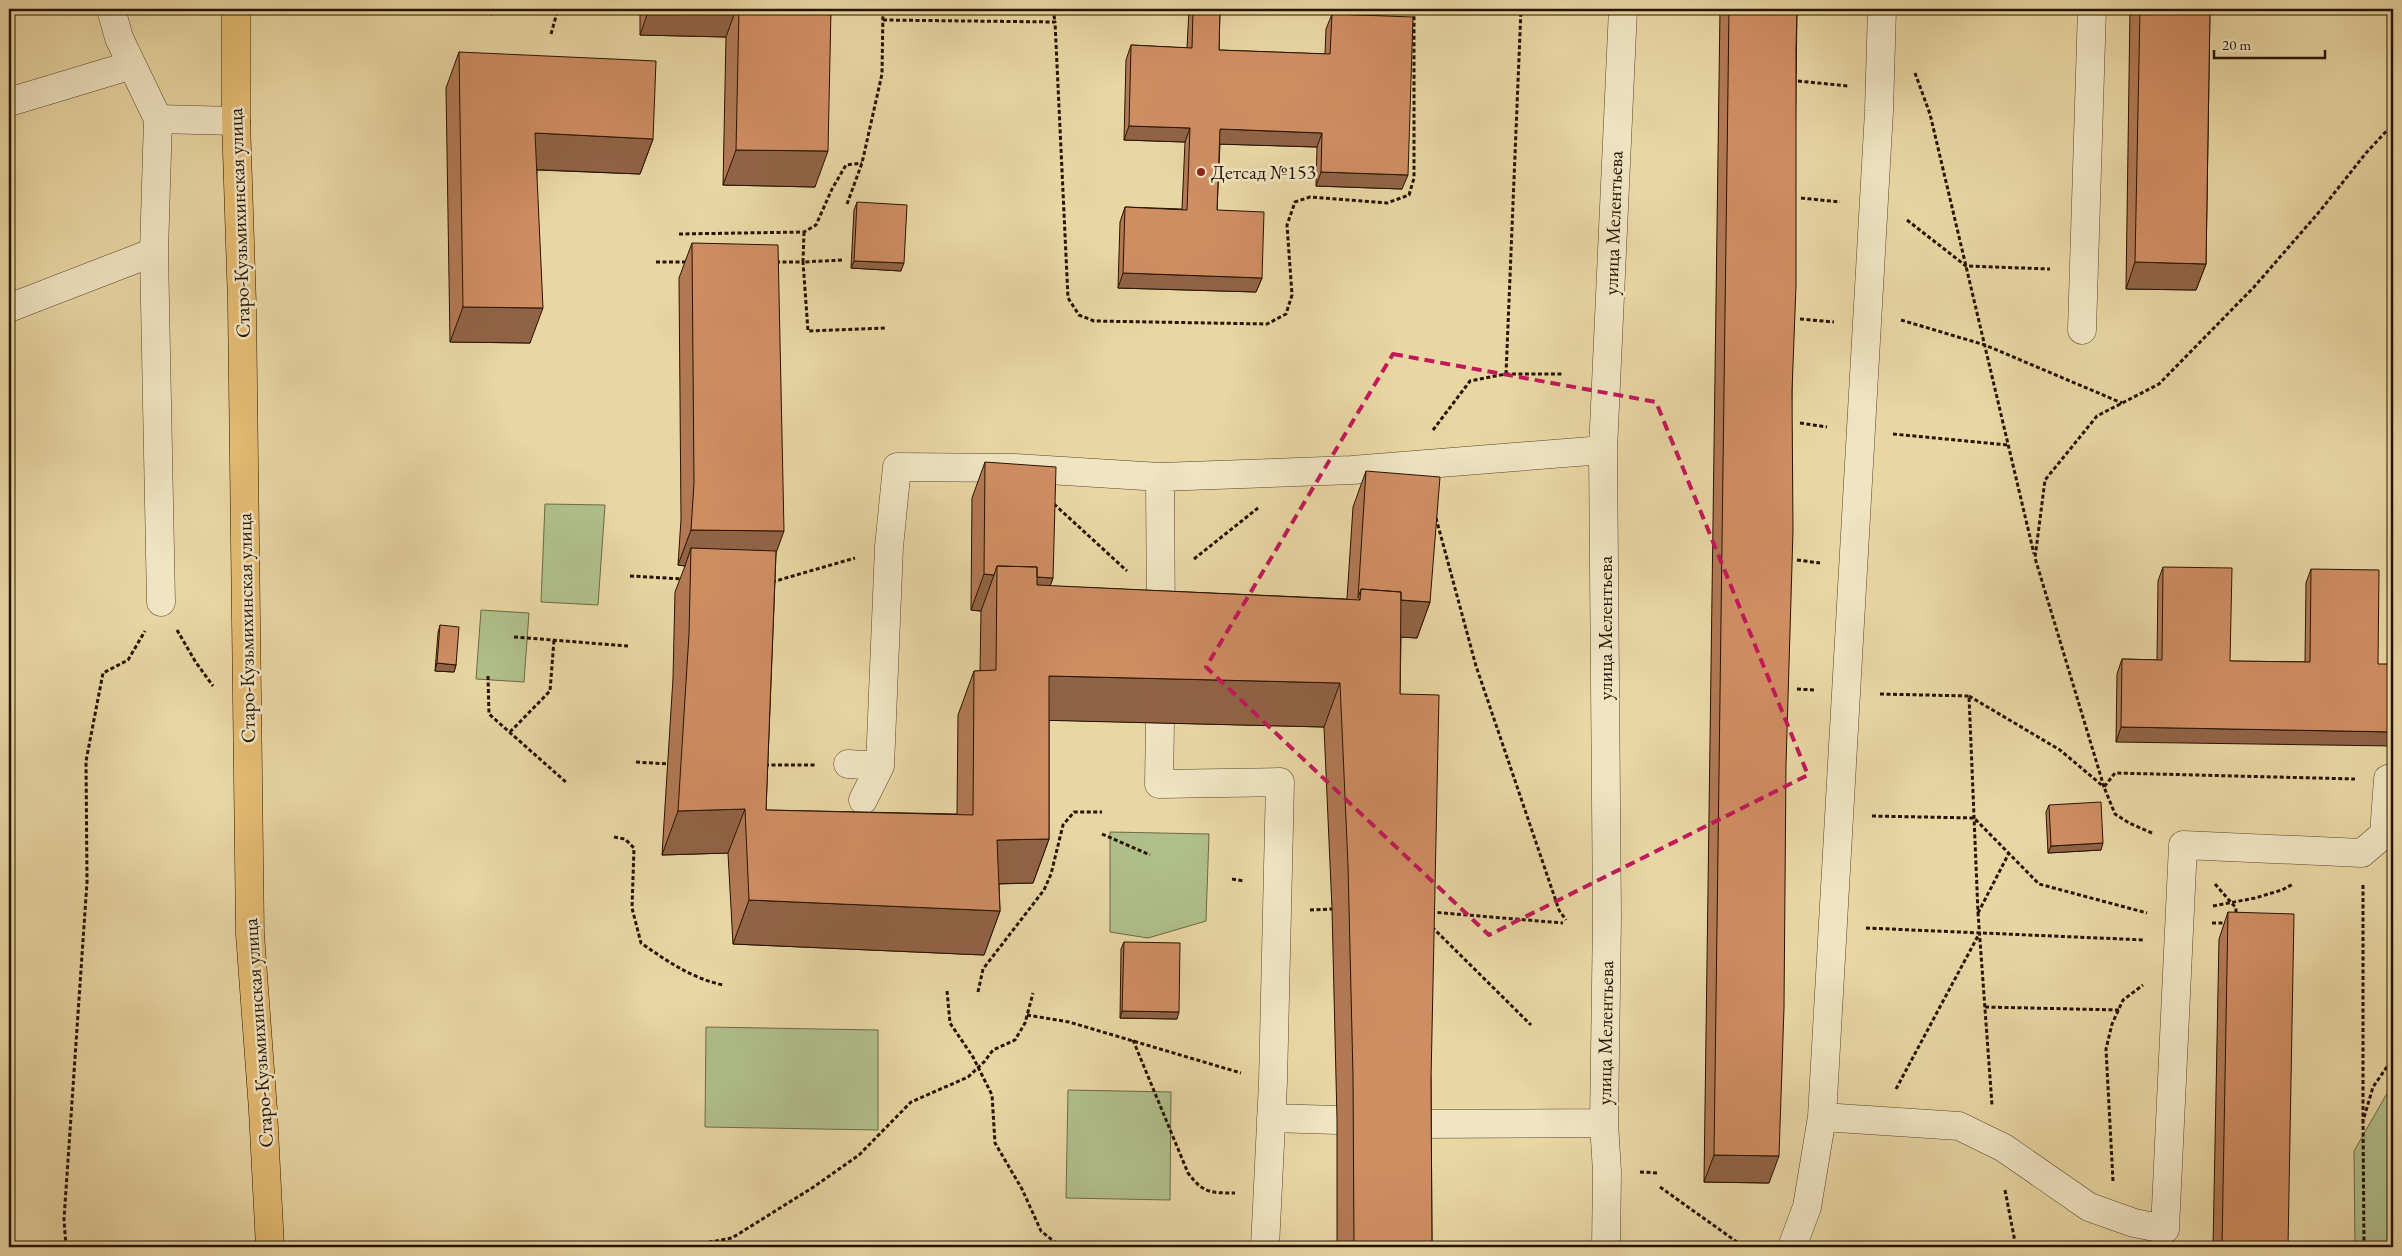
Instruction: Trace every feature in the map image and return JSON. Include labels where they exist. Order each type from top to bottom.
[{"type":"main road","name":"Старо-Кузьмихинская улица","points":[[236,9],[236,122],[242,304],[250,934],[270,1247]]},
{"type":"street","points":[[111,9],[119,38],[158,119],[154,252],[161,602]]},
{"type":"street","name":"улица Мелентьева","points":[[1606,1247],[1607,1172],[1604,1123],[1607,907],[1603,450],[1622,9]]},
{"type":"street","points":[[1792,1247],[1808,1207],[1822,1117],[1874,206],[1882,9]]},
{"type":"street","points":[[2082,330],[2092,9]]},
{"type":"street","points":[[9,102],[132,65]]},
{"type":"street","points":[[158,119],[236,122]]},
{"type":"street","points":[[9,308],[154,252]]},
{"type":"street","points":[[863,800],[880,766],[889,547],[897,467],[1014,468],[1160,477],[1408,465],[1603,450]]},
{"type":"street","points":[[1160,477],[1161,636]]},
{"type":"street","points":[[1160,722],[1159,784],[1280,782],[1273,1082],[1265,1247]]},
{"type":"street","points":[[848,764],[880,766]]},
{"type":"street","points":[[1822,1117],[1959,1126],[1995,1144],[2089,1207],[2134,1223],[2164,1238],[2177,982],[2186,929],[2183,846],[2362,853],[2384,834],[2391,778]]},
{"type":"street","points":[[1271,1118],[1337,1120]]},
{"type":"street","points":[[1415,1124],[1604,1123]]},
{"type":"path","points":[[490,15],[494,9]]},
{"type":"path","points":[[551,34],[558,9]]},
{"type":"path","points":[[848,204],[862,163],[882,74],[883,9]]},
{"type":"path","points":[[1053,9],[1068,298],[1079,315],[1094,321],[1266,324],[1286,314],[1292,295],[1287,226],[1295,202],[1310,198],[1387,203],[1409,195],[1414,178],[1414,9]]},
{"type":"path","points":[[1506,374],[1520,9]]},
{"type":"path","points":[[883,20],[1054,22]]},
{"type":"path","points":[[1912,65],[1930,114],[2034,558],[2104,787],[2115,814],[2129,823],[2183,846]]},
{"type":"path","points":[[1798,81],[1879,89]]},
{"type":"path","points":[[2034,558],[2045,480],[2097,416],[2159,384],[2254,287],[2320,211],[2366,153],[2393,124]]},
{"type":"path","points":[[679,234],[804,232],[816,225],[832,189],[846,166],[862,163]]},
{"type":"path","points":[[1801,198],[1893,209],[1966,266],[2084,270]]},
{"type":"path","points":[[804,232],[803,262],[808,331],[886,328]]},
{"type":"path","points":[[774,262],[844,260]]},
{"type":"path","points":[[656,262],[695,262]]},
{"type":"path","points":[[1866,324],[1889,317],[1985,345],[2122,403]]},
{"type":"path","points":[[1408,465],[1470,381],[1506,374],[1562,374]]},
{"type":"path","points":[[1861,431],[2008,445]]},
{"type":"path","points":[[1014,468],[1120,565],[1161,598]]},
{"type":"path","points":[[1193,560],[1250,515],[1293,472]]},
{"type":"path","points":[[1424,911],[1564,922],[1476,666],[1434,509]]},
{"type":"path","points":[[767,584],[889,547]]},
{"type":"path","points":[[630,576],[688,579]]},
{"type":"path","points":[[161,602],[195,661],[247,732]]},
{"type":"path","points":[[66,1247],[64,1219],[88,882],[86,761],[103,673],[128,660],[161,602]]},
{"type":"path","points":[[514,637],[628,646]]},
{"type":"path","points":[[510,732],[550,691],[554,640]]},
{"type":"path","points":[[488,676],[489,714],[567,783]]},
{"type":"path","points":[[1846,693],[1969,696],[2060,750],[2104,787]]},
{"type":"path","points":[[1969,696],[1978,913],[1995,1144],[2016,1247]]},
{"type":"path","points":[[636,762],[668,764]]},
{"type":"path","points":[[761,766],[848,764]]},
{"type":"path","points":[[2104,787],[2115,772],[2391,778]]},
{"type":"path","points":[[978,992],[983,968],[1044,890],[1051,874],[1063,825],[1074,812],[1102,812]]},
{"type":"path","points":[[1839,815],[1974,818],[2039,884],[2186,929]]},
{"type":"path","points":[[1102,834],[1150,855]]},
{"type":"path","points":[[614,836],[625,839],[634,848],[632,908],[641,943],[669,963],[702,980],[723,985]]},
{"type":"path","points":[[2186,929],[2213,906],[2282,890],[2302,879],[2324,852]]},
{"type":"path","points":[[1978,913],[2009,853]]},
{"type":"path","points":[[2362,853],[2364,1247]]},
{"type":"path","points":[[1429,911],[1429,918]]},
{"type":"path","points":[[1429,924],[1531,1025]]},
{"type":"path","points":[[1833,927],[1980,933],[2186,929],[2237,924]]},
{"type":"path","points":[[1879,1120],[1980,933]]},
{"type":"path","points":[[2114,1216],[2106,1049],[2112,1024],[2123,1000],[2145,984],[2177,982]]},
{"type":"path","points":[[947,991],[950,1023],[978,1067],[992,1095],[995,1143],[1022,1189],[1041,1232],[1061,1247]]},
{"type":"path","points":[[683,1247],[732,1238],[812,1188],[859,1155],[911,1102],[968,1077],[993,1050],[1015,1040],[1027,1015],[1033,993]]},
{"type":"path","points":[[1985,1008],[2119,1010]]},
{"type":"path","points":[[1027,1015],[1069,1022],[1273,1082]]},
{"type":"path","points":[[1133,1040],[1188,1173],[1199,1188],[1218,1193],[1268,1193]]},
{"type":"path","points":[[2363,1121],[2373,1087],[2393,1058]]},
{"type":"path","points":[[1634,1172],[1658,1173]]},
{"type":"path","points":[[1660,1187],[1744,1247]]},
{"type":"highlighted area","points":[[1393,354],[1656,402],[1808,775],[1489,935],[1206,667]]},
{"type":"green space","points":[[545,504],[605,505],[598,605],[541,602]]},
{"type":"green space","points":[[481,610],[529,613],[524,682],[476,679]]},
{"type":"green space","points":[[1110,832],[1209,834],[1206,921],[1148,938],[1110,932]]},
{"type":"green space","points":[[706,1027],[878,1030],[878,1130],[705,1127]]},
{"type":"green space","points":[[2393,1083],[2393,1247],[2355,1247],[2354,1151]]},
{"type":"green space","points":[[1068,1090],[1171,1092],[1170,1200],[1066,1198]]},
{"type":"building","points":[[739,9],[831,9],[828,151],[736,150]]},
{"type":"building","points":[[1193,9],[1220,9],[1219,50],[1330,54],[1332,14],[1413,17],[1408,175],[1321,172],[1322,133],[1220,129],[1217,210],[1264,212],[1262,278],[1123,273],[1125,207],[1187,210],[1190,128],[1129,126],[1131,45],[1192,48]]},
{"type":"building","points":[[1729,9],[1797,9],[1796,286],[1792,391],[1793,531],[1786,765],[1784,1008],[1779,1156],[1714,1155]]},
{"type":"building","points":[[2140,9],[2210,9],[2206,264],[2135,262]]},
{"type":"building","points":[[459,52],[656,61],[653,139],[535,133],[543,308],[463,307]]},
{"type":"building","points":[[857,202],[907,205],[904,263],[854,261]]},
{"type":"building","points":[[692,243],[778,245],[784,531],[691,530],[694,483]]},
{"type":"building","points":[[985,462],[1056,467],[1053,578],[1037,577],[1037,567],[997,566],[994,575],[984,574]]},
{"type":"building","points":[[1366,471],[1440,477],[1430,602],[1401,600],[1401,592],[1361,589],[1358,598]]},
{"type":"building","points":[[691,548],[776,551],[766,810],[973,815],[974,671],[996,670],[997,566],[1037,567],[1037,585],[1360,600],[1361,589],[1401,592],[1400,694],[1439,695],[1431,1080],[1432,1247],[1354,1247],[1353,1076],[1348,865],[1340,683],[1049,676],[1049,839],[997,840],[1000,911],[749,900],[745,809],[678,811],[689,634]]},
{"type":"building","points":[[2163,567],[2232,568],[2230,661],[2310,662],[2311,569],[2379,570],[2378,664],[2393,664],[2393,732],[2121,727],[2122,659],[2162,660]]},
{"type":"building","points":[[440,625],[459,627],[456,665],[437,663]]},
{"type":"building","points":[[2101,802],[2103,843],[2051,846],[2049,805]]},
{"type":"building","points":[[2228,912],[2294,914],[2288,1247],[2222,1247]]},
{"type":"building","points":[[1124,942],[1180,943],[1179,1012],[1122,1011]]},
{"type":"place","name":"Детсад №153","points":[[1201,172]]}]
